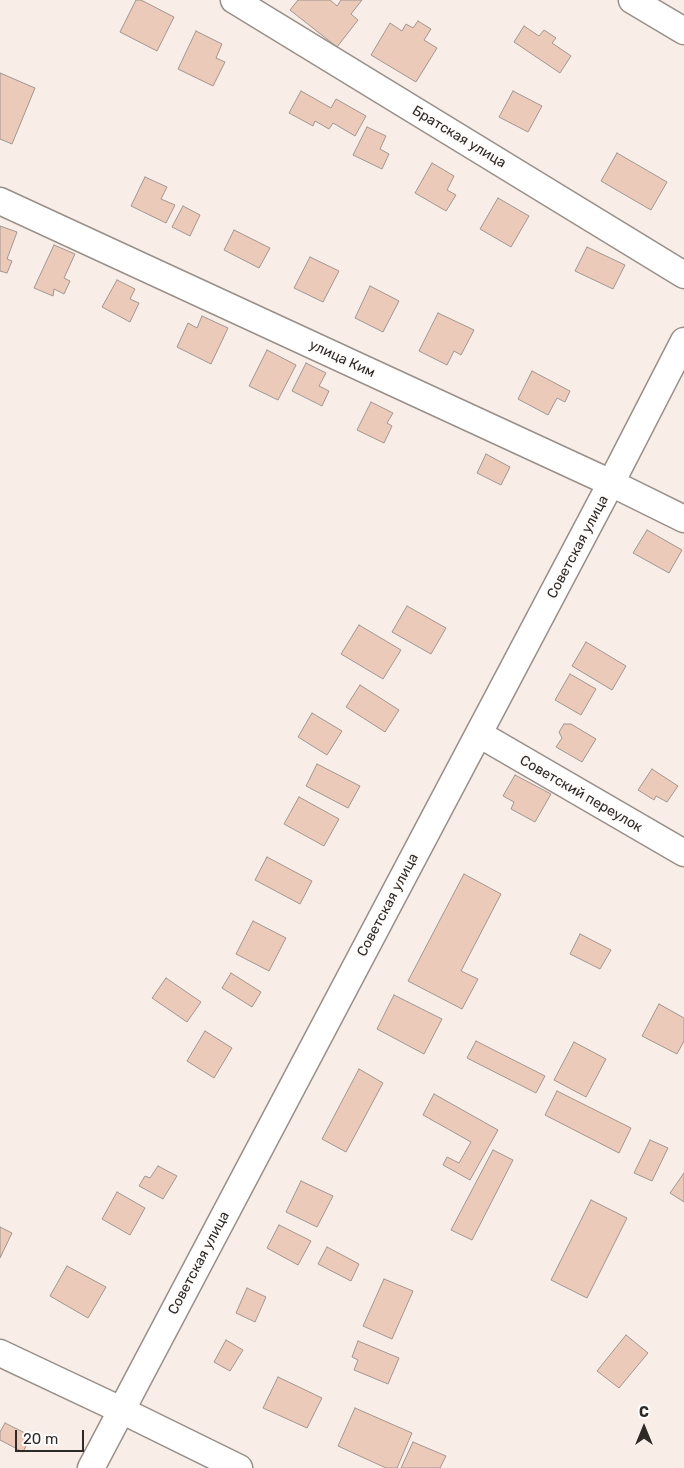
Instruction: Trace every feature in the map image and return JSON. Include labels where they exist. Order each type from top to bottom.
[{"type":"street","name":"Братская улица","points":[[234,0],[684,275]]},
{"type":"street","points":[[632,0],[684,30]]},
{"type":"street","name":"улица Ким","points":[[0,201],[684,518]]},
{"type":"street","name":"Советская улица","points":[[91,1468],[611,483],[677,373],[684,341]]},
{"type":"street","name":"Советский переулок","points":[[479,734],[684,854]]},
{"type":"street","points":[[0,1353],[239,1468]]},
{"type":"building","points":[[136,0],[141,0],[174,17],[157,51],[120,32]]},
{"type":"building","points":[[298,0],[330,0],[337,6],[341,0],[362,0],[351,14],[358,20],[337,47],[290,10]]},
{"type":"building","points":[[418,21],[431,29],[424,40],[437,48],[416,82],[371,55],[390,23],[402,31],[406,24],[413,28]]},
{"type":"building","points":[[524,26],[539,36],[544,30],[556,38],[552,43],[571,56],[560,73],[514,42]]},
{"type":"building","points":[[196,31],[222,44],[216,58],[225,62],[213,86],[178,69]]},
{"type":"building","points":[[0,73],[35,88],[12,144],[0,139]]},
{"type":"building","points":[[301,91],[331,108],[336,99],[366,116],[355,136],[333,123],[329,129],[315,121],[313,126],[289,113]]},
{"type":"building","points":[[513,91],[542,106],[528,132],[499,117]]},
{"type":"building","points":[[367,127],[386,136],[380,149],[389,154],[382,169],[353,155]]},
{"type":"building","points":[[617,153],[667,182],[651,210],[601,181]]},
{"type":"building","points":[[432,163],[454,176],[447,190],[456,195],[446,211],[415,193]]},
{"type":"building","points":[[145,177],[167,187],[161,199],[175,205],[166,223],[131,206]]},
{"type":"building","points":[[498,198],[529,216],[511,247],[480,229]]},
{"type":"building","points":[[183,206],[200,215],[190,236],[172,227]]},
{"type":"building","points":[[0,226],[17,232],[7,259],[12,261],[7,273],[0,271]]},
{"type":"building","points":[[234,230],[270,248],[259,268],[224,250]]},
{"type":"building","points":[[54,245],[75,254],[64,278],[70,281],[64,294],[54,289],[53,296],[34,288]]},
{"type":"building","points":[[587,247],[625,265],[613,289],[575,271]]},
{"type":"building","points":[[310,257],[339,271],[323,302],[294,288]]},
{"type":"building","points":[[117,280],[135,289],[130,299],[139,303],[130,322],[102,307]]},
{"type":"building","points":[[370,286],[399,301],[383,332],[355,318]]},
{"type":"building","points":[[438,313],[474,330],[461,355],[454,351],[447,365],[419,351]]},
{"type":"building","points":[[202,316],[228,328],[211,364],[177,347],[188,323],[197,328]]},
{"type":"building","points":[[267,350],[296,365],[278,400],[249,386]]},
{"type":"building","points":[[306,363],[326,373],[319,386],[329,391],[322,406],[292,391]]},
{"type":"building","points":[[532,371],[570,391],[565,402],[557,398],[548,415],[518,399]]},
{"type":"building","points":[[371,402],[393,413],[387,423],[392,426],[384,443],[357,430]]},
{"type":"building","points":[[486,454],[510,467],[501,485],[477,473]]},
{"type":"building","points":[[647,530],[682,550],[669,573],[633,553]]},
{"type":"building","points":[[407,606],[446,628],[431,654],[392,632]]},
{"type":"building","points":[[359,625],[401,650],[383,679],[341,654]]},
{"type":"building","points":[[586,642],[626,666],[612,690],[572,666]]},
{"type":"building","points":[[570,674],[596,689],[581,715],[555,700]]},
{"type":"building","points":[[360,685],[399,710],[385,732],[346,707]]},
{"type":"building","points":[[312,713],[342,731],[327,755],[298,737]]},
{"type":"building","points":[[564,724],[571,724],[596,739],[582,762],[556,747],[562,738],[559,732]]},
{"type":"building","points":[[317,764],[360,786],[348,808],[306,786]]},
{"type":"building","points":[[652,769],[678,786],[667,802],[656,796],[654,800],[638,790]]},
{"type":"building","points":[[515,775],[551,794],[535,822],[511,809],[514,802],[503,796]]},
{"type":"building","points":[[299,797],[339,819],[324,846],[284,824]]},
{"type":"building","points":[[267,857],[312,881],[300,904],[255,880]]},
{"type":"building","points":[[464,874],[501,894],[461,971],[478,979],[462,1009],[408,981]]},
{"type":"building","points":[[253,921],[286,938],[269,971],[236,954]]},
{"type":"building","points":[[580,934],[611,950],[600,969],[570,954]]},
{"type":"building","points":[[231,973],[261,992],[252,1007],[222,988]]},
{"type":"building","points":[[166,978],[201,1002],[187,1022],[152,998]]},
{"type":"building","points":[[394,995],[442,1019],[424,1054],[377,1029]]},
{"type":"building","points":[[659,1004],[684,1018],[684,1041],[677,1054],[642,1036]]},
{"type":"building","points":[[205,1031],[232,1048],[214,1078],[187,1061]]},
{"type":"building","points":[[476,1041],[545,1076],[536,1093],[467,1058]]},
{"type":"building","points":[[574,1042],[606,1059],[586,1097],[554,1080]]},
{"type":"building","points":[[359,1069],[383,1083],[346,1152],[322,1139]]},
{"type":"building","points":[[557,1091],[631,1128],[619,1153],[545,1115]]},
{"type":"building","points":[[434,1094],[498,1130],[470,1180],[443,1165],[447,1157],[459,1163],[471,1142],[423,1115]]},
{"type":"building","points":[[650,1140],[668,1148],[652,1181],[634,1173]]},
{"type":"building","points":[[493,1150],[513,1160],[472,1240],[451,1230]]},
{"type":"building","points":[[158,1166],[177,1176],[163,1199],[139,1186],[145,1176],[150,1178]]},
{"type":"building","points":[[684,1173],[684,1202],[670,1193]]},
{"type":"building","points":[[301,1181],[333,1196],[317,1227],[286,1212]]},
{"type":"building","points":[[117,1192],[145,1208],[130,1235],[102,1219]]},
{"type":"building","points":[[591,1200],[627,1218],[587,1298],[551,1280]]},
{"type":"building","points":[[279,1225],[311,1241],[298,1265],[267,1248]]},
{"type":"building","points":[[0,1227],[12,1233],[0,1258]]},
{"type":"building","points":[[327,1247],[359,1264],[351,1281],[318,1264]]},
{"type":"building","points":[[67,1266],[106,1287],[88,1318],[50,1296]]},
{"type":"building","points":[[384,1279],[413,1291],[392,1339],[363,1326]]},
{"type":"building","points":[[247,1288],[266,1297],[255,1322],[236,1313]]},
{"type":"building","points":[[626,1335],[648,1353],[619,1388],[597,1371]]},
{"type":"building","points":[[226,1340],[243,1350],[230,1371],[214,1362]]},
{"type":"building","points":[[358,1341],[399,1358],[388,1384],[354,1370],[358,1360],[352,1357]]},
{"type":"building","points":[[278,1377],[322,1398],[307,1428],[263,1408]]},
{"type":"building","points":[[355,1408],[412,1433],[397,1468],[386,1468],[338,1446]]},
{"type":"building","points":[[5,1423],[31,1436],[23,1452],[0,1440],[0,1432]]},
{"type":"building","points":[[413,1442],[446,1456],[440,1468],[401,1468]]}]
